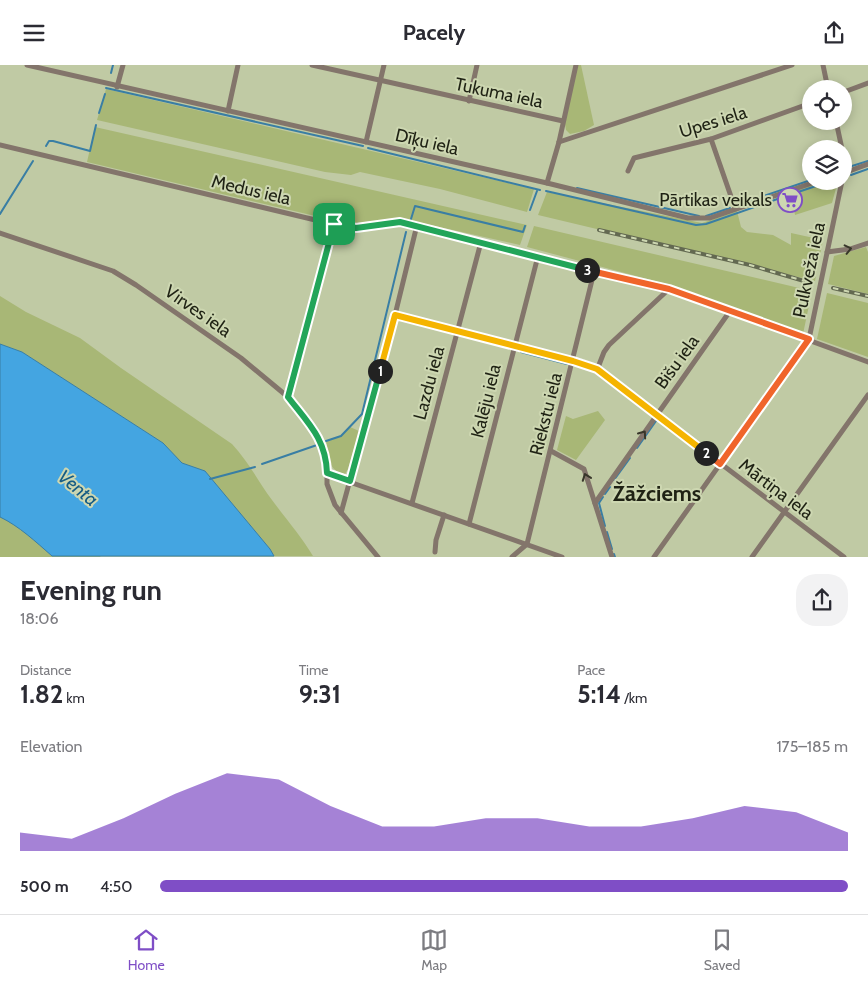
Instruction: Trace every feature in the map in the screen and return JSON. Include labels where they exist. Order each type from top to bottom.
[{"type":"street","name":"Dīķu iela","points":[[27,65],[117,87],[547,183],[688,217],[710,218],[802,186]]},
{"type":"street","points":[[117,87],[123,65]]},
{"type":"street","points":[[228,111],[238,65]]},
{"type":"street","name":"Tukuma iela","points":[[312,65],[563,121]]},
{"type":"street","points":[[366,142],[384,65]]},
{"type":"street","points":[[469,101],[477,65]]},
{"type":"street","points":[[547,183],[559,142],[576,65]]},
{"type":"street","points":[[559,142],[792,65]]},
{"type":"street","points":[[823,65],[826,80]]},
{"type":"street","points":[[852,89],[868,83]]},
{"type":"street","name":"Upes iela","points":[[628,171],[634,158],[711,139],[802,106]]},
{"type":"street","points":[[711,139],[735,209]]},
{"type":"street","name":"Medus iela","points":[[0,145],[334,224],[356,228],[400,222],[417,225],[594,272],[669,289],[868,362]]},
{"type":"street","points":[[852,170],[868,164]]},
{"type":"street","name":"Pulkveža iela","points":[[654,557],[809,339],[840,190]]},
{"type":"street","points":[[288,397],[334,224]]},
{"type":"street","points":[[341,513],[395,315],[417,225]]},
{"type":"street","name":"Virves iela","points":[[0,233],[113,271],[240,358],[288,397],[324,447],[327,459],[330,496],[341,513],[378,557]]},
{"type":"street","name":"Lazdu iela","points":[[412,503],[481,242]]},
{"type":"street","points":[[827,252],[850,249],[868,243]]},
{"type":"street","name":"Kalēju iela","points":[[469,524],[538,256]]},
{"type":"street","name":"Riekstu iela","points":[[527,544],[594,272]]},
{"type":"street","points":[[597,369],[604,351],[609,345],[669,289]]},
{"type":"street","name":"Bišu iela","points":[[595,503],[730,311]]},
{"type":"street","name":"Mārtiņa iela","points":[[395,315],[515,345],[597,369],[844,557]]},
{"type":"street","points":[[752,557],[868,395]]},
{"type":"street","points":[[551,451],[584,469],[612,557]]},
{"type":"street","points":[[327,473],[562,557]]},
{"type":"street","points":[[434,552],[444,515]]},
{"type":"street","points":[[512,557],[527,544]]},
{"type":"green space","points":[[577,65],[581,65],[594,125],[584,131],[570,134],[566,130],[565,124]]},
{"type":"green space","points":[[106,89],[534,189],[527,212],[440,189],[360,172],[351,175],[325,172],[97,120]]},
{"type":"green space","points":[[95,127],[527,225],[520,245],[399,218],[349,224],[87,162]]},
{"type":"green space","points":[[802,188],[802,190],[836,190],[832,203],[795,215],[791,192]]},
{"type":"green space","points":[[547,192],[702,223],[737,211],[741,227],[747,232],[773,235],[791,245],[791,233],[823,240],[815,281],[538,215]]},
{"type":"green space","points":[[534,226],[812,291],[803,334],[670,285],[527,247]]},
{"type":"green space","points":[[866,247],[868,252],[868,294],[828,284],[834,256]]},
{"type":"green space","points":[[827,293],[868,303],[868,357],[817,339]]},
{"type":"green space","points":[[0,296],[26,312],[80,338],[232,444],[313,556],[274,556],[205,471],[182,463],[163,443],[22,352],[0,344]]},
{"type":"green space","points":[[598,411],[605,420],[576,460],[557,450],[566,416],[573,419]]},
{"type":"green space","points":[[350,427],[359,431],[345,474],[335,470],[332,466],[326,441],[341,436]]},
{"type":"green space","points":[[0,480],[101,557],[0,557]]},
{"type":"water","name":"Venta","points":[[0,344],[22,352],[163,443],[182,463],[205,471],[274,556],[52,556],[21,530],[0,517]]},
{"type":"waterway","points":[[111,73],[113,65]]},
{"type":"waterway","points":[[106,88],[363,146]]},
{"type":"waterway","points":[[99,113],[105,94]]},
{"type":"waterway","points":[[46,146],[49,141],[53,141],[90,151],[96,125]]},
{"type":"waterway","points":[[368,148],[540,190]]},
{"type":"waterway","points":[[0,214],[33,161]]},
{"type":"waterway","points":[[852,166],[868,161]]},
{"type":"waterway","points":[[852,175],[868,169]]},
{"type":"waterway","points":[[737,205],[802,183]]},
{"type":"waterway","points":[[577,188],[699,216]]},
{"type":"waterway","points":[[792,194],[804,190]]},
{"type":"waterway","points":[[530,210],[537,191]]},
{"type":"waterway","points":[[546,191],[696,225],[706,224],[786,196]]},
{"type":"waterway","points":[[411,219],[415,206],[523,232],[525,226]]},
{"type":"waterway","points":[[706,216],[730,208]]},
{"type":"waterway","points":[[326,441],[341,436],[362,414],[406,232]]},
{"type":"waterway","points":[[521,352],[567,364]]},
{"type":"waterway","points":[[578,359],[595,365]]},
{"type":"waterway","points":[[600,368],[620,383]]},
{"type":"waterway","points":[[626,388],[633,393]]},
{"type":"waterway","points":[[640,398],[656,411]]},
{"type":"waterway","points":[[661,415],[670,422]]},
{"type":"waterway","points":[[637,448],[656,421]]},
{"type":"waterway","points":[[262,464],[317,445]]},
{"type":"waterway","points":[[614,480],[630,458]]},
{"type":"waterway","points":[[210,479],[255,467]]},
{"type":"waterway","points":[[605,494],[610,487]]},
{"type":"waterway","points":[[603,497],[599,503],[605,526]]},
{"type":"waterway","points":[[607,532],[612,549]]},
{"type":"railway","points":[[599,230],[750,265],[804,281]]},
{"type":"railway","points":[[833,288],[868,296]]},
{"type":"place","name":"Pārtikas veikals","points":[[790,200]]},
{"type":"district","name":"Žāžciems","points":[[657,493]]},
{"type":"route","points":[[390,222],[417,225],[594,272],[669,289],[809,339],[720,464],[597,369],[573,361],[395,315],[350,481],[327,473],[327,459],[324,447],[288,397],[334,224],[349,228],[390,222]]}]
